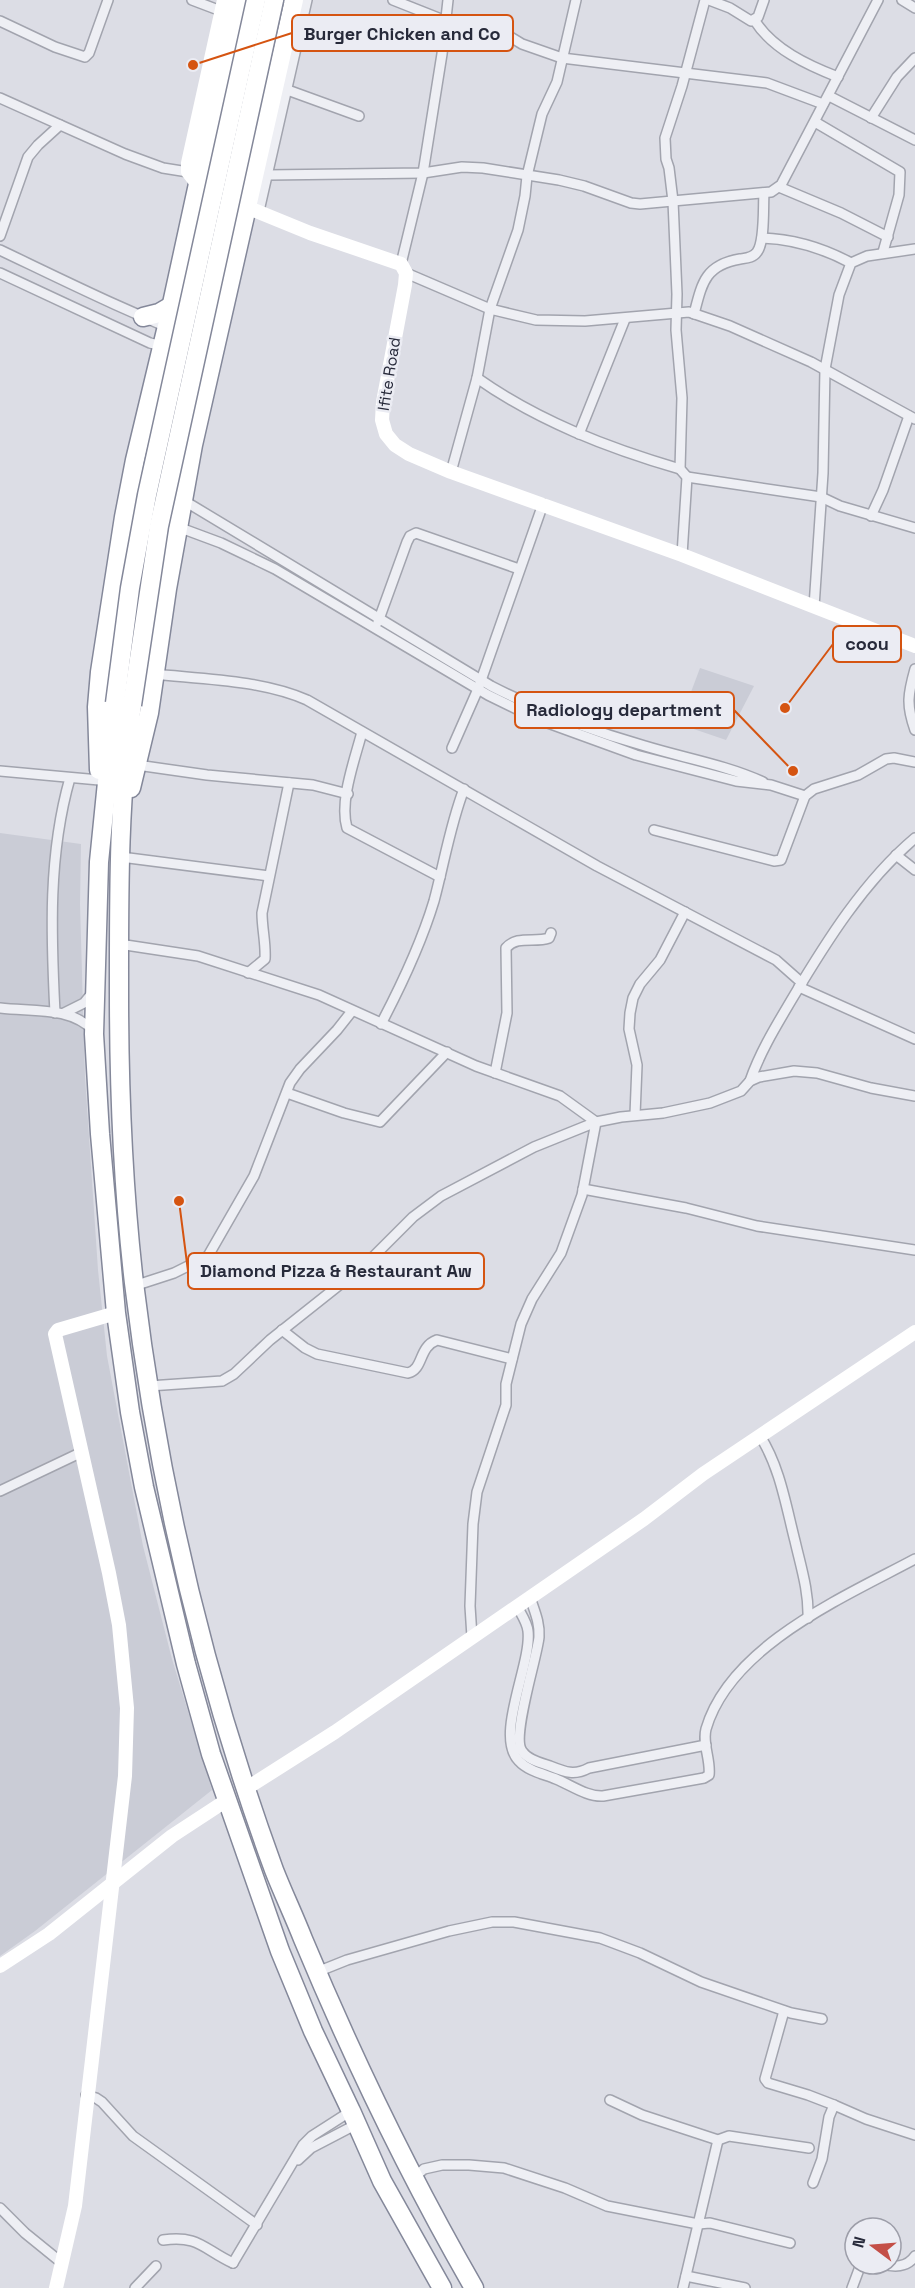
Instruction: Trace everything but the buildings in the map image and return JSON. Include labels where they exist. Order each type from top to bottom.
[{"type":"highway","points":[[238,0],[135,460],[111,592],[97,707],[102,822],[94,1031],[100,1134],[116,1313],[130,1412],[160,1562],[186,1664],[248,1864],[300,2001],[382,2181],[442,2288]]},
{"type":"highway","points":[[256,0],[147,495],[130,588],[123,704],[126,750],[119,944],[121,1123],[134,1286],[149,1386],[172,1509],[206,1655],[276,1875],[366,2085],[413,2178],[474,2288]]},
{"type":"highway","points":[[102,822],[159,526],[274,0]]},
{"type":"highway","points":[[122,824],[149,713],[193,445],[253,209],[280,87],[294,0]]},
{"type":"highway","points":[[143,317],[159,313],[171,306]]},
{"type":"street","points":[[0,21],[55,47],[85,57],[89,53],[108,0]]},
{"type":"street","points":[[192,0],[222,6],[191,148],[197,184]]},
{"type":"street","points":[[253,209],[268,175],[280,87],[308,0]]},
{"type":"street","points":[[393,0],[446,21],[502,32],[522,44],[562,57],[766,83],[826,100],[871,118],[915,140]]},
{"type":"street","points":[[403,268],[423,172],[448,0]]},
{"type":"street","points":[[451,472],[477,378],[490,309],[518,230],[527,176],[542,114],[556,82],[576,0]]},
{"type":"street","points":[[682,555],[682,399],[676,312],[673,201],[665,138],[707,0],[730,8],[751,21],[755,21],[761,31],[777,45],[838,77]]},
{"type":"street","points":[[755,21],[764,0]]},
{"type":"street","points":[[268,175],[423,172],[462,167],[500,170],[559,180],[584,186],[631,203],[764,193],[779,187],[878,0]]},
{"type":"street","points":[[902,0],[915,8]]},
{"type":"street","points":[[871,118],[897,77],[915,58]]},
{"type":"street","points":[[280,87],[359,116]]},
{"type":"street","points":[[0,98],[253,209],[403,268],[490,309],[549,321],[625,319],[676,312],[694,314],[730,326],[825,369],[912,417],[871,516]]},
{"type":"street","points":[[815,122],[900,172],[899,195],[883,252]]},
{"type":"street","points":[[0,236],[28,157],[60,125]]},
{"type":"street","points":[[779,187],[841,213],[888,237]]},
{"type":"street","points":[[694,314],[706,276],[728,261],[753,256],[759,251],[762,238],[764,193]]},
{"type":"street","points":[[762,238],[782,238],[819,248],[851,263]]},
{"type":"street","points":[[814,607],[821,497],[825,369],[839,295],[851,263],[883,252],[915,249]]},
{"type":"street","points":[[0,250],[143,317],[217,346]]},
{"type":"street","name":"Ifite Road","points":[[403,268],[382,420],[386,434],[395,445],[409,454],[451,472],[682,555],[915,646]]},
{"type":"street","points":[[0,273],[162,346],[186,349],[217,346]]},
{"type":"street","points":[[579,434],[625,319]]},
{"type":"street","points":[[477,378],[512,401],[579,434],[683,473],[821,497],[871,516],[915,528]]},
{"type":"street","points":[[183,500],[537,719],[636,755],[736,781],[771,785],[805,796]]},
{"type":"street","points":[[452,748],[480,684],[543,504]]},
{"type":"street","points":[[204,536],[214,518]]},
{"type":"street","points":[[178,527],[231,548],[378,622]]},
{"type":"street","points":[[378,622],[407,542],[416,532],[519,569]]},
{"type":"street","points":[[231,548],[239,533]]},
{"type":"street","points":[[915,669],[909,690],[908,712],[915,730]]},
{"type":"street","points":[[154,674],[237,684],[293,694],[343,720],[597,866],[776,960],[801,985],[915,1039]]},
{"type":"street","points":[[362,732],[348,794],[345,819],[347,828],[440,877]]},
{"type":"street","points":[[654,830],[774,861],[782,860],[805,796],[814,789],[858,775],[886,759],[894,758],[915,762]]},
{"type":"street","points":[[137,765],[207,775],[313,785],[348,794]]},
{"type":"street","points":[[0,771],[99,780]]},
{"type":"street","points":[[60,1013],[52,885],[58,833],[70,778]]},
{"type":"street","points":[[248,973],[265,959],[266,945],[262,913],[289,783]]},
{"type":"street","points":[[381,1024],[404,980],[422,934],[440,877],[455,813],[464,789]]},
{"type":"street","points":[[750,1082],[758,1059],[817,957],[885,866],[915,838]]},
{"type":"street","points":[[896,855],[915,870]]},
{"type":"street","points":[[121,857],[269,876]]},
{"type":"street","points":[[635,1115],[637,1065],[629,1029],[633,998],[640,984],[660,960],[685,912]]},
{"type":"street","points":[[495,1073],[507,1013],[508,945],[518,940],[544,940],[549,938],[551,933]]},
{"type":"street","points":[[119,944],[198,956],[319,995],[495,1073],[560,1096],[596,1122]]},
{"type":"street","points":[[60,1013],[84,1003],[95,989]]},
{"type":"street","points":[[0,1008],[60,1013],[82,1020],[94,1031]]},
{"type":"street","points":[[134,1286],[174,1273],[208,1256],[254,1176],[290,1083],[352,1011]]},
{"type":"street","points":[[287,1093],[344,1113],[380,1122],[447,1052]]},
{"type":"street","points":[[149,1386],[222,1381],[234,1374],[282,1330],[368,1263],[413,1217],[441,1196],[534,1147],[596,1122],[663,1113],[710,1103],[741,1091],[759,1077],[794,1071],[817,1073],[871,1088],[915,1096]]},
{"type":"street","points":[[472,1637],[470,1606],[473,1524],[477,1492],[506,1405],[506,1384],[521,1324],[532,1299],[561,1253],[583,1189],[596,1122]]},
{"type":"street","points":[[583,1189],[686,1208],[757,1226],[915,1250]]},
{"type":"street","points":[[56,2288],[75,2206],[86,2095],[125,1776],[126,1697],[115,1605],[55,1334],[58,1330],[116,1313]]},
{"type":"street","points":[[282,1330],[317,1354],[408,1373],[416,1368],[426,1346],[437,1340],[512,1359]]},
{"type":"street","points":[[247,1788],[326,1737],[760,1436],[915,1332]]},
{"type":"street","points":[[760,1436],[776,1467],[809,1600],[808,1618]]},
{"type":"street","points":[[0,1491],[82,1452]]},
{"type":"street","points":[[516,1606],[525,1619],[528,1635],[510,1748],[518,1761],[526,1767],[595,1797],[704,1778],[709,1775],[705,1733],[710,1717],[733,1678],[768,1645],[808,1618],[915,1559]]},
{"type":"street","points":[[530,1597],[539,1622],[538,1639],[520,1727],[521,1751],[531,1759],[576,1774],[590,1768],[706,1745]]},
{"type":"street","points":[[809,1600],[822,1610]]},
{"type":"street","points":[[0,1966],[49,1934],[172,1836],[227,1800]]},
{"type":"street","points":[[317,1972],[347,1960],[449,1931],[492,1922],[514,1922],[600,1938],[640,1953],[701,1982],[784,2011],[822,2019]]},
{"type":"street","points":[[784,2011],[765,2079],[768,2083],[808,2095],[866,2119],[915,2135]]},
{"type":"street","points":[[86,2095],[102,2102],[134,2136],[257,2225]]},
{"type":"street","points":[[610,2100],[642,2115],[718,2140],[729,2136],[809,2148]]},
{"type":"street","points":[[813,2183],[822,2159],[829,2117],[834,2105]]},
{"type":"street","points":[[233,2263],[303,2145],[312,2136],[354,2118]]},
{"type":"street","points":[[233,2263],[246,2249],[301,2155],[354,2118]]},
{"type":"street","points":[[683,2288],[718,2140]]},
{"type":"street","points":[[413,2178],[424,2169],[442,2165],[469,2164],[504,2168],[565,2188],[607,2206],[698,2224],[710,2223],[790,2243]]},
{"type":"street","points":[[0,2208],[25,2233],[62,2263]]},
{"type":"street","points":[[163,2240],[179,2238],[192,2240],[203,2244],[215,2254],[233,2263]]},
{"type":"street","points":[[903,2265],[911,2262],[915,2256]]},
{"type":"street","points":[[135,2288],[156,2266]]},
{"type":"street","points":[[686,2276],[744,2288]]},
{"type":"shaded area","points":[[700,668],[754,686],[726,740],[679,724]]},
{"type":"shaded area","points":[[0,833],[81,844],[80,904],[85,1077],[98,1270],[107,1356],[143,1546],[172,1659],[212,1790],[35,1931],[0,1956]]},
{"type":"place","name":"Burger Chicken and Co","points":[[193,65]]},
{"type":"place","name":"coou","points":[[785,708]]},
{"type":"place","name":"Radiology department","points":[[793,771]]},
{"type":"place","name":"Diamond Pizza & Restaurant Aw","points":[[179,1201]]}]
